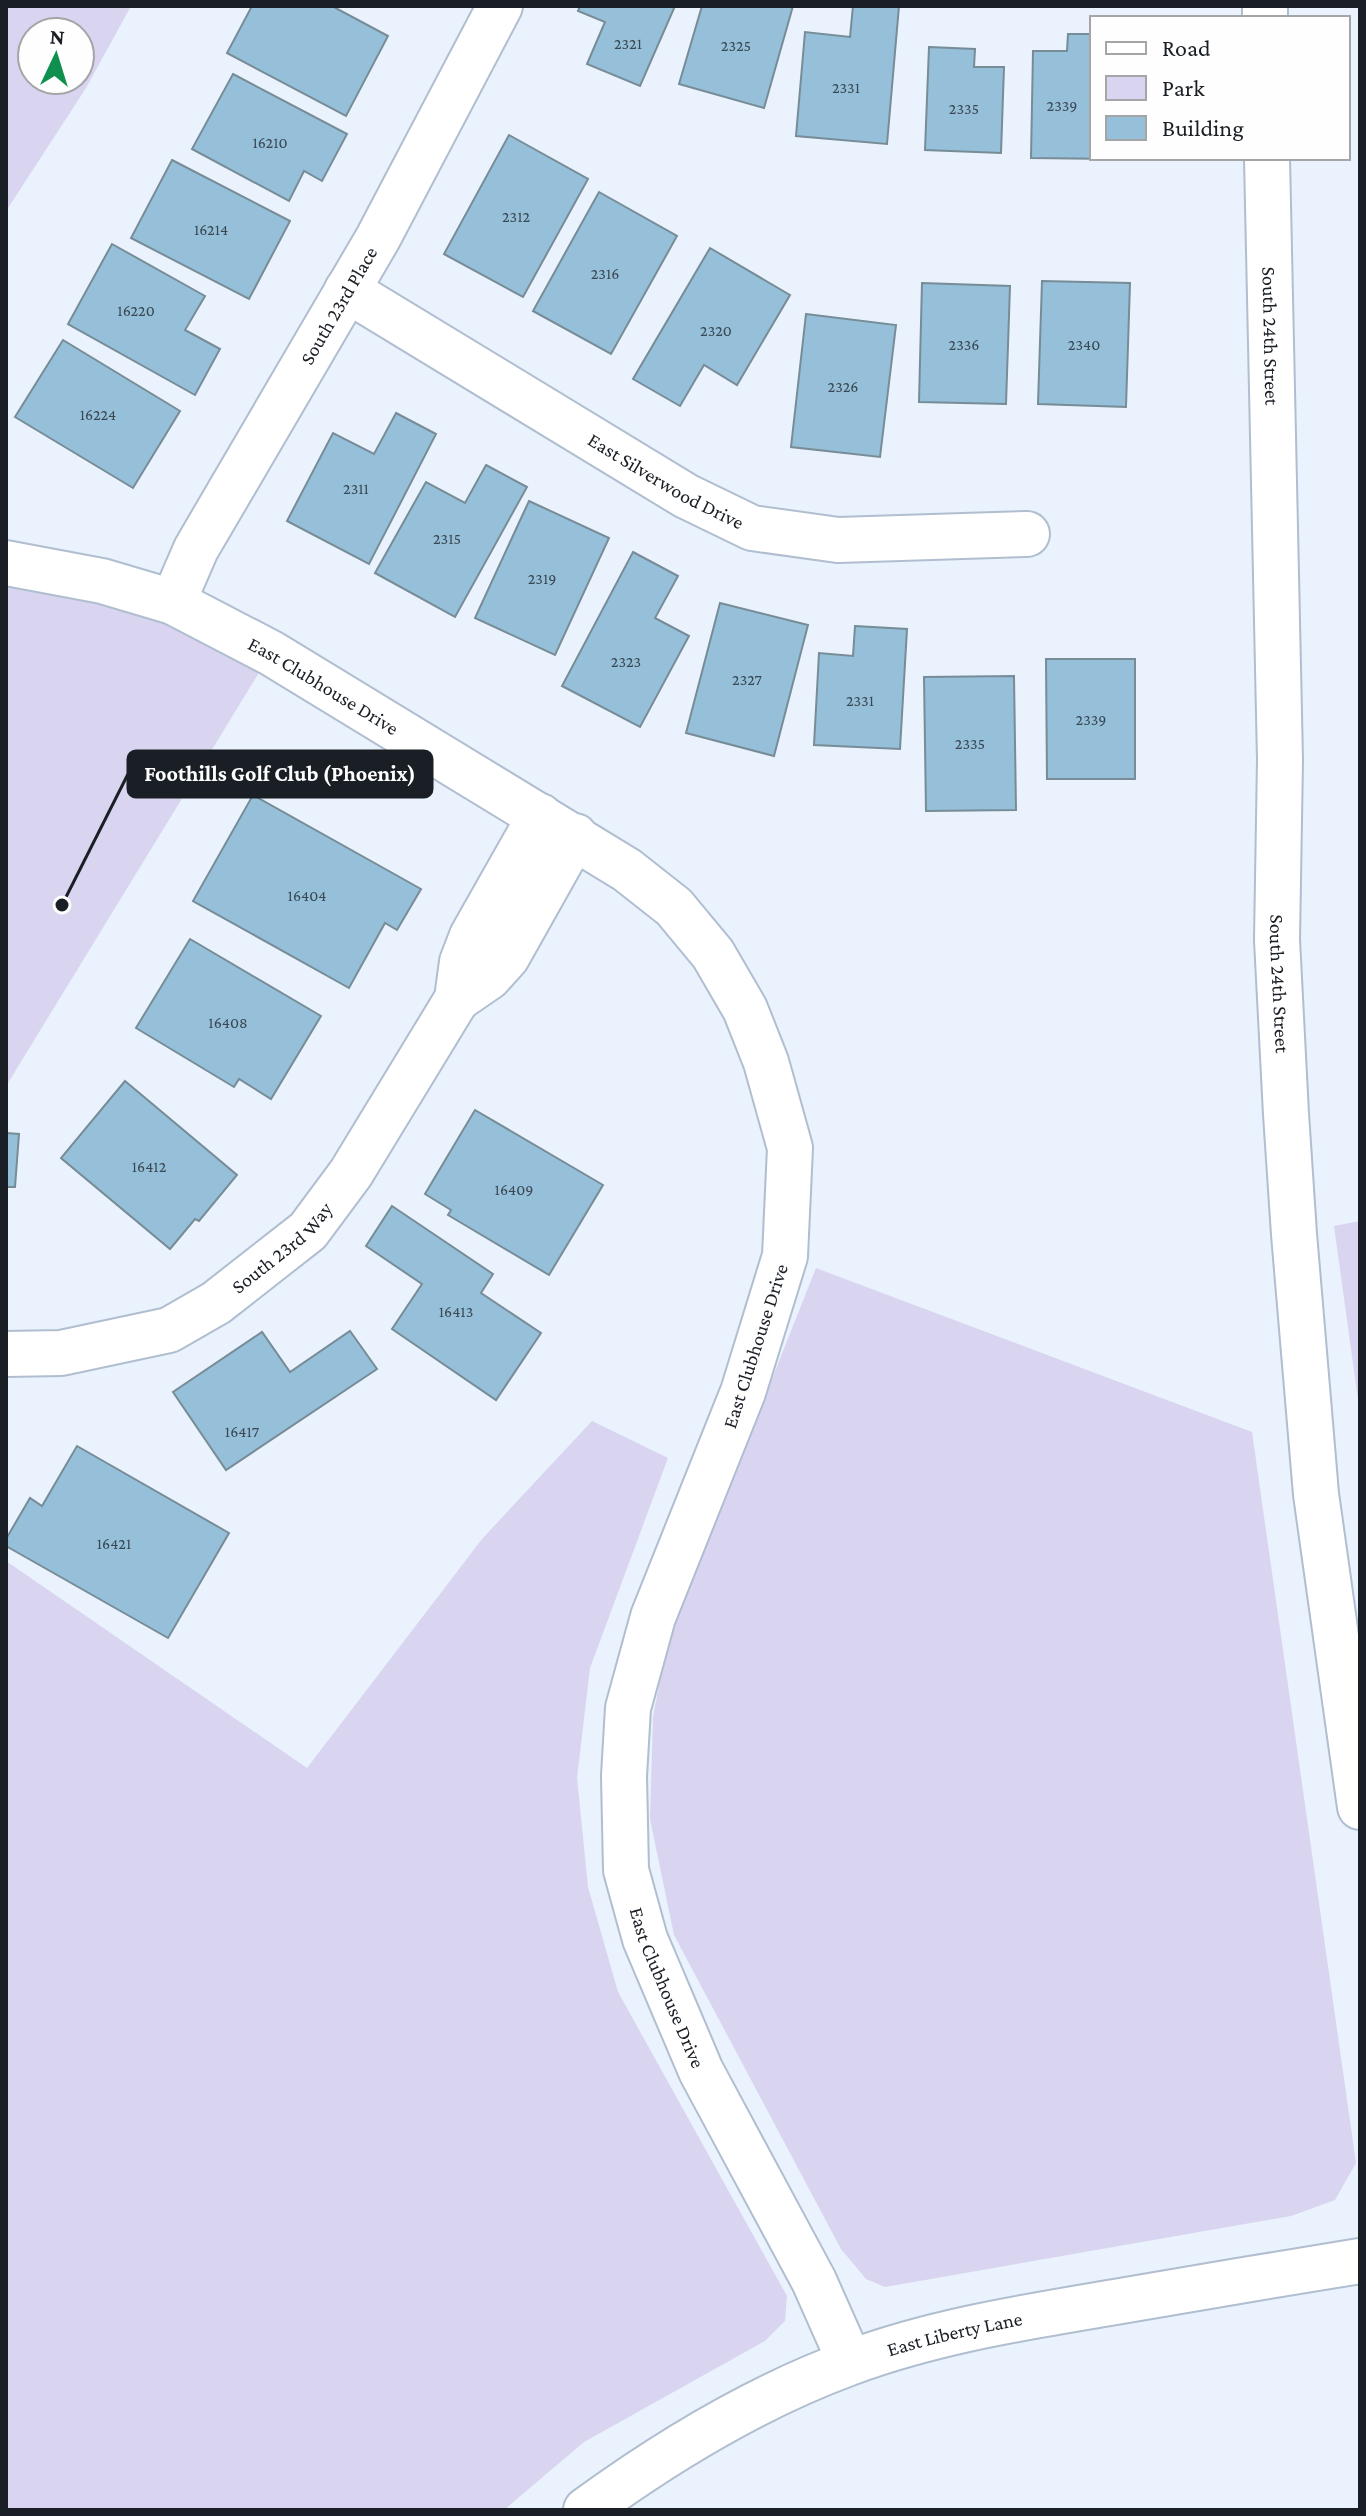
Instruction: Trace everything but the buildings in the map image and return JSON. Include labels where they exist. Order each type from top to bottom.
[{"type":"street","name":"South 23rd Place","points":[[173,602],[196,549],[378,238],[500,6]]},
{"type":"street","name":"South 24th Street","points":[[1267,160],[1280,760],[1277,940],[1286,1114],[1316,1494],[1360,1807]]},
{"type":"street","name":"East Silverwood Drive","points":[[347,290],[686,496],[752,528],[838,540],[1027,534]]},
{"type":"street","name":"East Clubhouse Drive","points":[[6,563],[102,581],[173,602],[271,653],[627,870],[674,907],[713,954],[745,1009],[766,1062],[790,1148],[785,1256],[743,1392],[653,1617],[628,1708],[624,1776],[626,1870],[645,1939],[701,2071],[814,2281],[850,2362]]},
{"type":"street","name":"South 23rd Way","points":[[6,1354],[61,1353],[169,1330],[216,1303],[308,1231],[351,1173],[457,999],[462,962],[490,946],[557,826]]},
{"type":"street","name":"East Liberty Lane","points":[[586,2510],[650,2463],[729,2418],[850,2362],[996,2322],[1360,2261]]},
{"type":"green space","points":[[6,6],[131,6],[96,70],[96,16],[16,16],[16,96],[81,96],[6,211]]},
{"type":"green space","points":[[6,563],[271,653],[8,1083],[6,1083]]},
{"type":"green space","points":[[1360,1221],[1360,1414],[1334,1226]]},
{"type":"green space","points":[[816,1268],[1252,1432],[1356,2163],[1335,2200],[1291,2216],[885,2287],[866,2279],[841,2249],[674,1935],[650,1819],[653,1717],[667,1643]]},
{"type":"green space","points":[[592,1421],[668,1458],[590,1668],[577,1778],[588,1887],[618,1992],[787,2296],[785,2321],[765,2341],[584,2442],[504,2510],[6,2510],[6,1561],[307,1768],[482,1539]]},
{"type":"place","name":"Foothills Golf Club (Phoenix)","points":[[62,905]]}]
